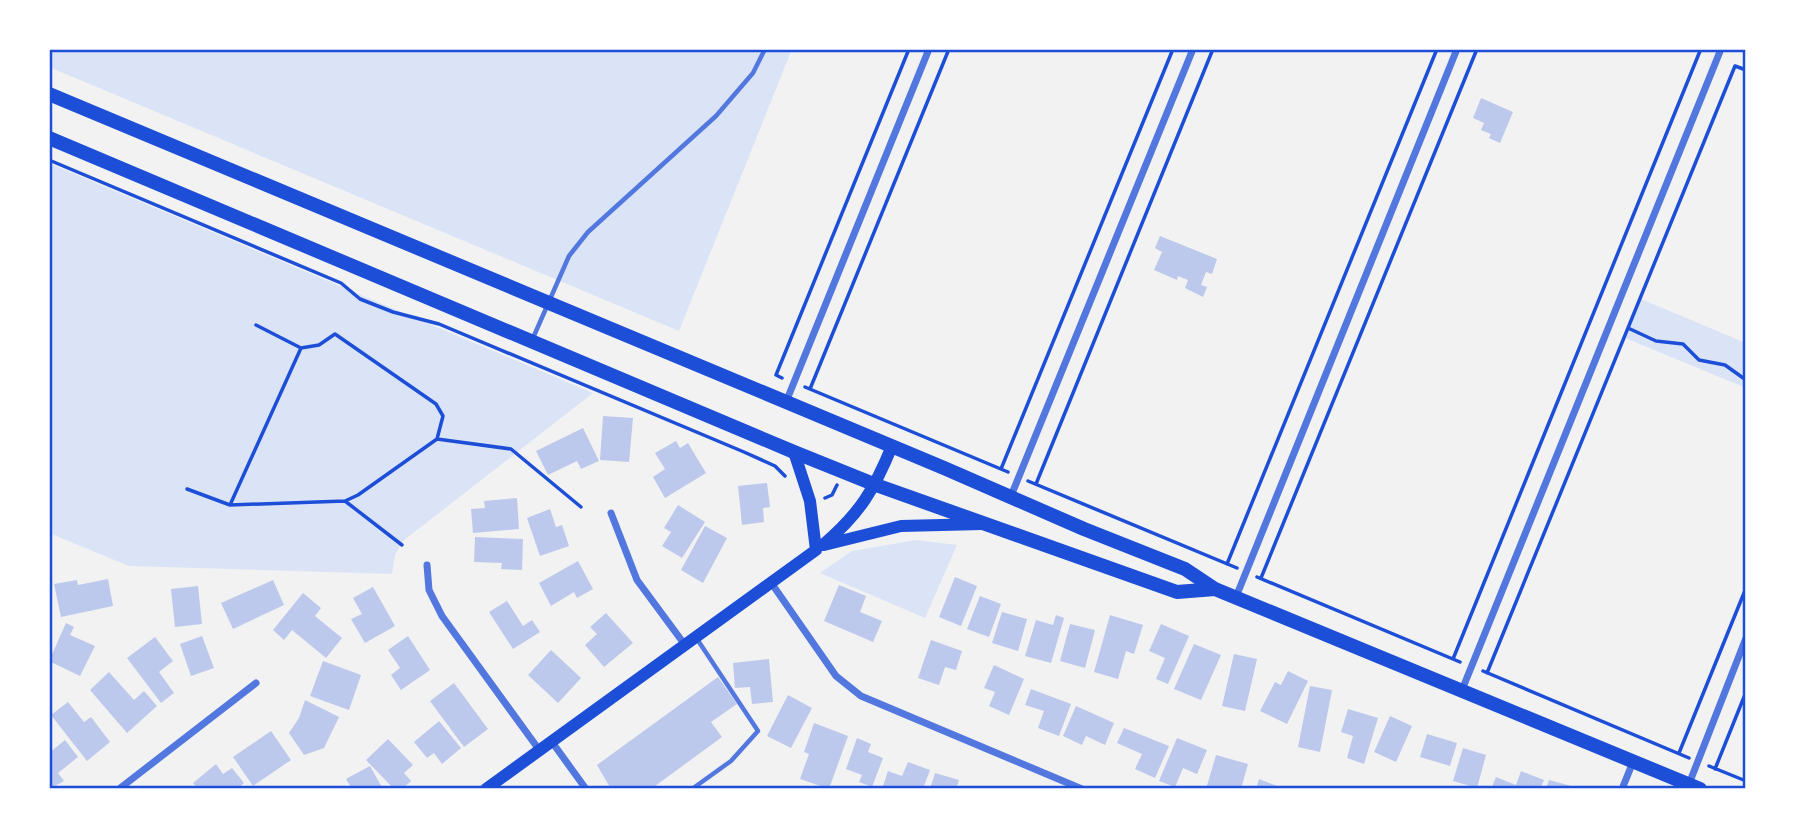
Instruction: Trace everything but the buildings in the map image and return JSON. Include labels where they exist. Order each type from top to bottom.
[{"type":"highway","points":[[49,94],[1185,569],[1214,589],[1694,787]]},
{"type":"highway","points":[[49,138],[876,485],[1177,592],[1214,589]]},
{"type":"main road","points":[[486,789],[820,547],[859,512],[876,485],[892,446]]},
{"type":"main road","points":[[794,452],[810,501],[820,547]]},
{"type":"main road","points":[[820,547],[901,526],[988,524]]},
{"type":"street","points":[[786,402],[929,49]]},
{"type":"street","points":[[1011,496],[1193,49]]},
{"type":"street","points":[[1236,598],[1457,49]]},
{"type":"street","points":[[1462,690],[1721,49]]},
{"type":"street","points":[[611,513],[637,580],[692,642]]},
{"type":"street","points":[[427,565],[427,582],[442,616],[540,751]]},
{"type":"street","points":[[772,584],[835,676],[861,696],[1082,789]]},
{"type":"street","points":[[1694,787],[1697,761],[1746,638]]},
{"type":"street","points":[[119,789],[256,683]]},
{"type":"street","points":[[552,742],[586,789]]},
{"type":"street","points":[[1622,789],[1634,761]]},
{"type":"lane","points":[[532,342],[569,256],[588,232],[716,116],[753,73],[765,49]]},
{"type":"lane","points":[[692,642],[758,731],[731,761],[692,789]]},
{"type":"path","points":[[909,49],[776,375],[1746,782]]},
{"type":"path","points":[[810,389],[949,49]]},
{"type":"path","points":[[1001,469],[1173,49]]},
{"type":"path","points":[[1036,484],[1213,49]]},
{"type":"path","points":[[1227,564],[1437,49]]},
{"type":"path","points":[[1261,578],[1478,49]]},
{"type":"path","points":[[1453,659],[1700,51]]},
{"type":"path","points":[[1487,673],[1735,65]]},
{"type":"path","points":[[49,160],[341,283],[360,299],[393,312],[439,324],[761,459],[788,478]]},
{"type":"path","points":[[1610,321],[1656,341],[1684,344],[1699,360],[1725,365],[1746,380]]},
{"type":"path","points":[[187,489],[230,505],[345,501],[358,495],[437,439],[443,416],[441,409],[335,334],[320,345],[300,348],[256,325]]},
{"type":"path","points":[[230,505],[300,348]]},
{"type":"path","points":[[437,439],[499,447],[517,454],[581,508]]},
{"type":"path","points":[[820,499],[832,495],[837,488]]},
{"type":"path","points":[[345,501],[402,545]]},
{"type":"path","points":[[1679,753],[1746,588]]},
{"type":"path","points":[[1715,769],[1746,692]]},
{"type":"shaded area","points":[[49,49],[792,49],[679,331],[49,67]]},
{"type":"shaded area","points":[[49,163],[593,393],[403,541],[395,555],[392,574],[129,566],[49,533]]},
{"type":"shaded area","points":[[1641,299],[1746,343],[1746,388],[1625,338]]},
{"type":"shaded area","points":[[916,540],[957,545],[925,618],[820,573],[852,551]]}]
